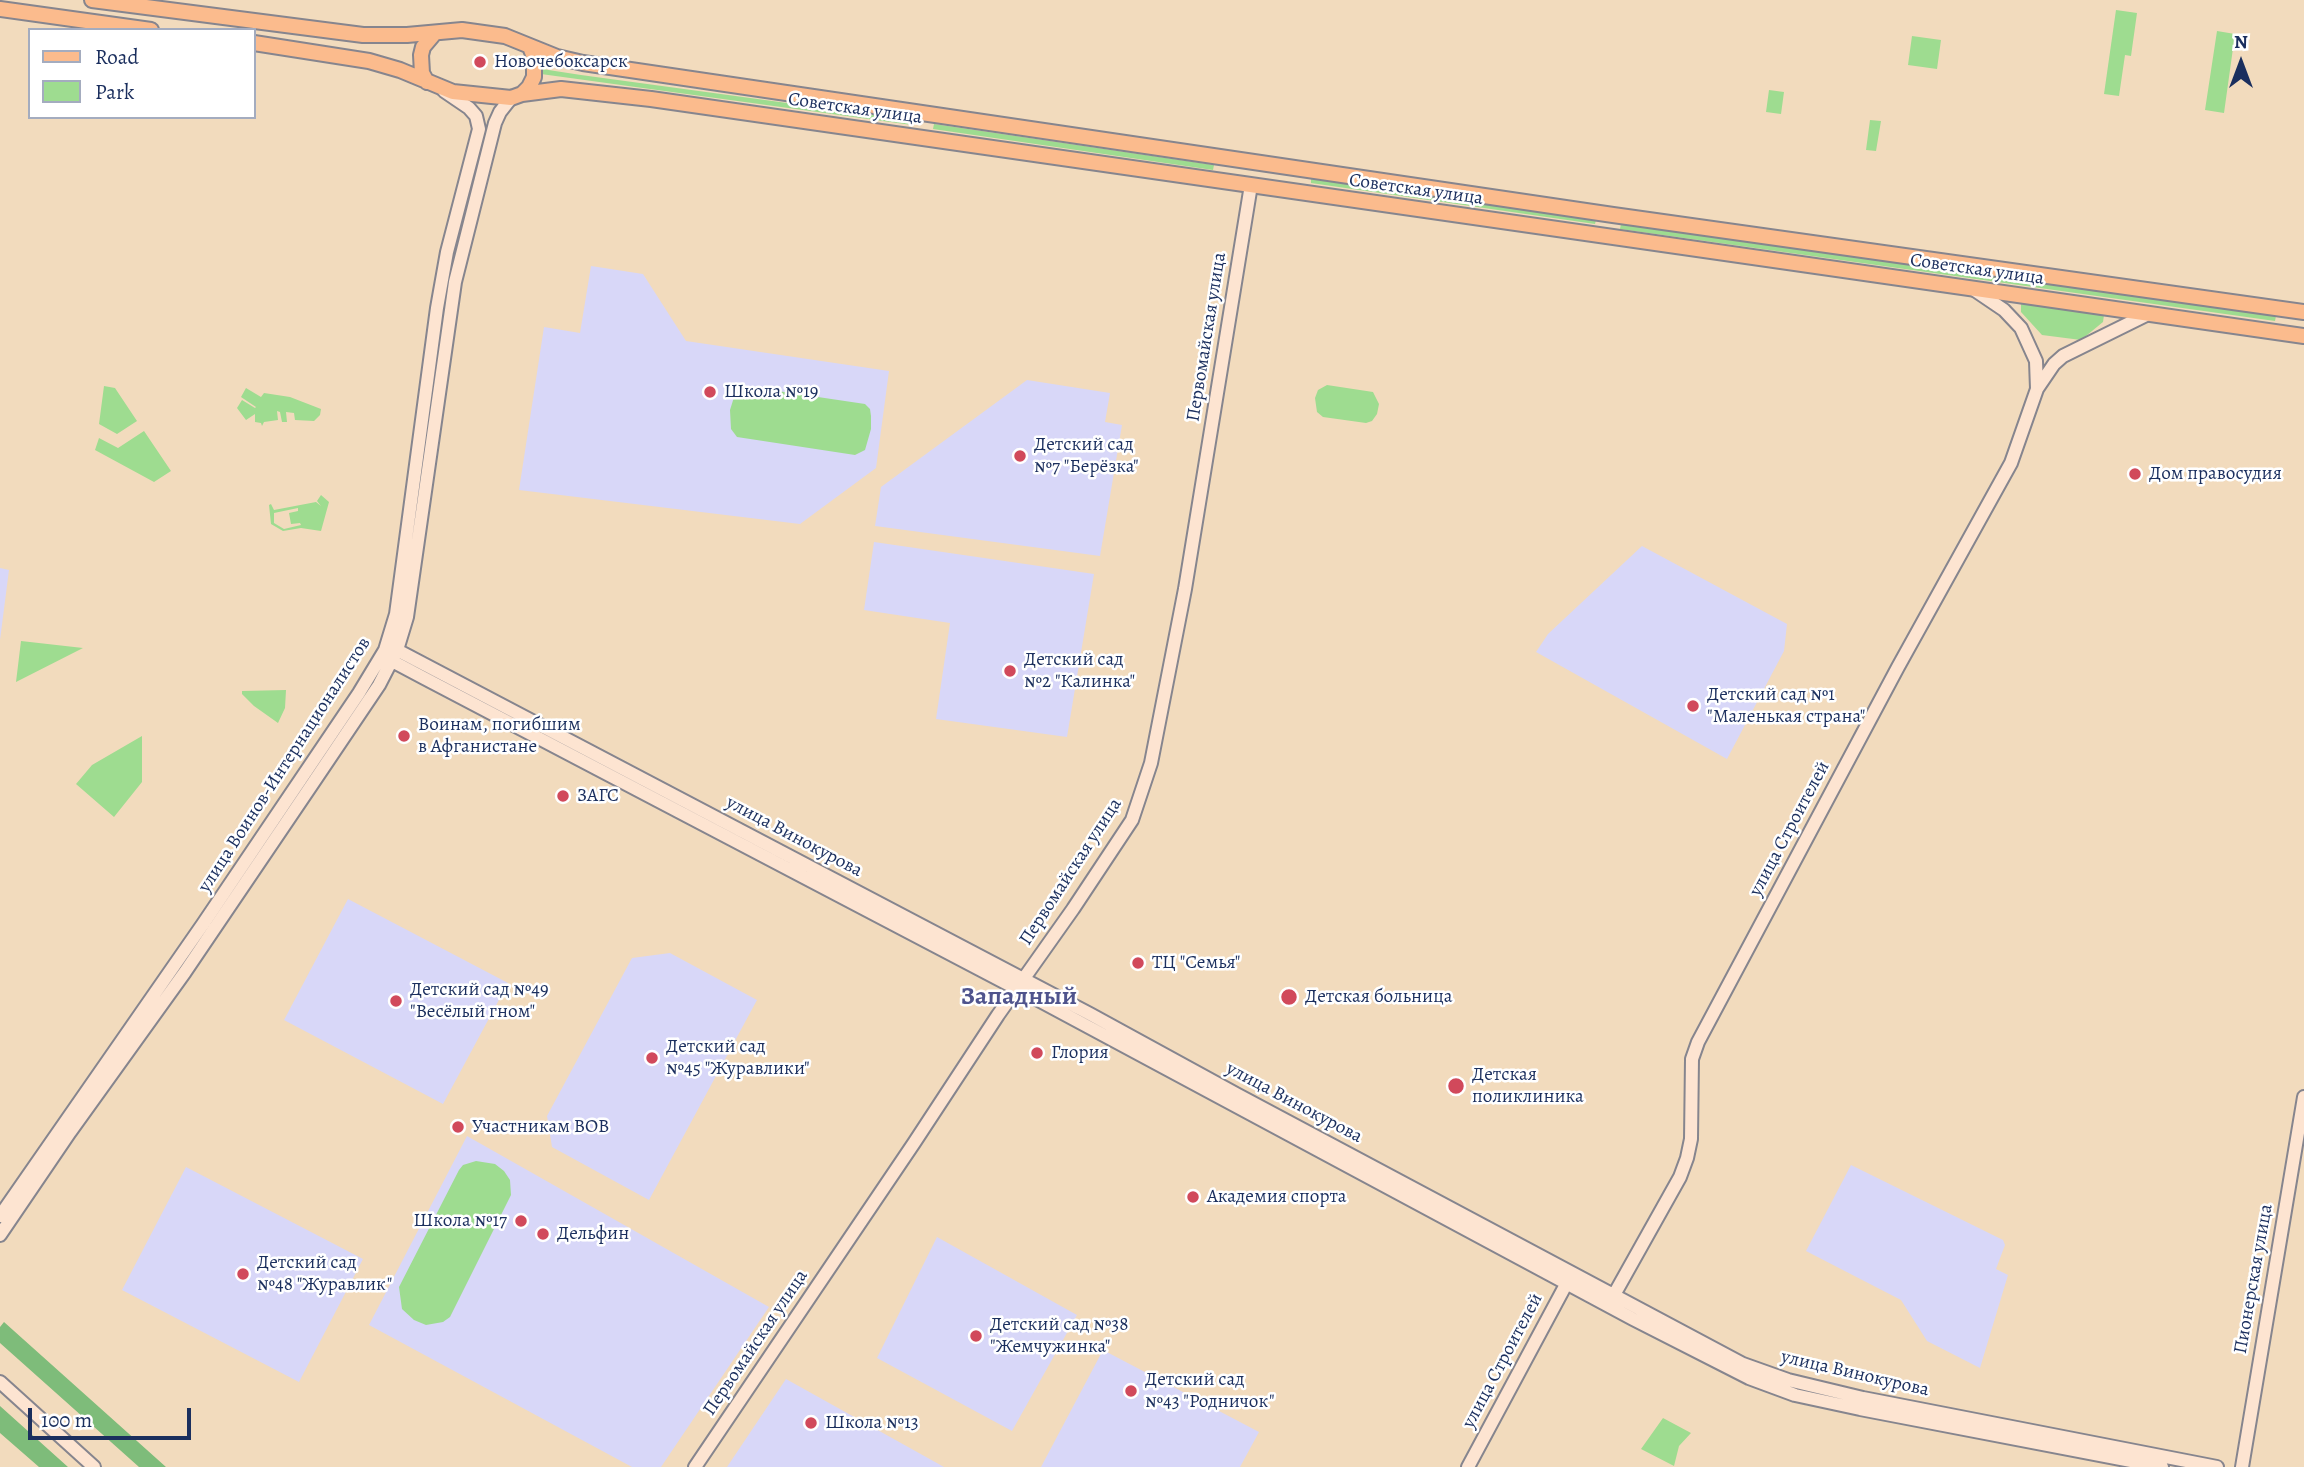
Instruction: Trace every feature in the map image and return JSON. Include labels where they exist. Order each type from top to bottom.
[{"type":"main road","points":[[92,0],[320,31],[363,35],[433,34]]},
{"type":"main road","points":[[0,9],[137,28]]},
{"type":"main road","name":"Советская улица","points":[[433,34],[463,30],[505,36],[557,57],[583,63],[1613,215],[2298,311]]},
{"type":"main road","points":[[432,84],[422,73],[421,55],[423,47],[433,34]]},
{"type":"main road","points":[[256,43],[369,61],[400,70],[432,84]]},
{"type":"main road","points":[[516,96],[534,77],[534,57],[530,47]]},
{"type":"main road","name":"Советская улица","points":[[432,84],[453,92],[516,96],[544,90],[578,90],[2297,335]]},
{"type":"main road","name":"улица Воинов-Интернационалистов","points":[[431,398],[437,308],[447,252],[479,129],[476,116],[469,107],[432,84]]},
{"type":"main road","name":"улица Воинов-Интернационалистов","points":[[0,1235],[391,654],[431,398],[455,282],[495,123],[500,111],[516,96]]},
{"type":"main road","points":[[921,138],[925,114]]},
{"type":"main road","name":"Первомайская улица","points":[[695,1467],[1132,820],[1151,763],[1185,589],[1255,163]]},
{"type":"main road","points":[[1610,237],[1613,215]]},
{"type":"main road","name":"улица Строителей","points":[[1973,289],[2004,310],[2021,328],[2036,361],[2037,389]]},
{"type":"main road","points":[[2297,335],[2298,311]]},
{"type":"main road","name":"улица Строителей","points":[[1611,1301],[1680,1177],[1687,1158],[1692,1059],[1698,1042],[1898,667],[2011,463],[2037,389],[2054,364],[2063,356],[2148,314]]},
{"type":"main road","name":"улица Винокурова","points":[[391,654],[1019,984],[1090,1014],[1327,1148],[1611,1301],[1761,1371],[1813,1387],[2162,1467]]},
{"type":"main road","name":"улица Воинов-Интернационалистов","points":[[0,1216],[194,948]]},
{"type":"main road","name":"Пионерская улица","points":[[2242,1467],[2304,1097]]},
{"type":"main road","name":"улица Строителей","points":[[1468,1467],[1569,1278]]},
{"type":"main road","points":[[0,1382],[94,1467]]},
{"type":"main road","name":"улица Винокурова","points":[[1976,1426],[2217,1467]]},
{"type":"shaded area","name":"Школа №19","points":[[591,266],[643,274],[686,341],[889,371],[876,468],[800,524],[519,490],[544,327],[580,333]]},
{"type":"shaded area","name":"Детский сад №7 \"Берёзка\"","points":[[1027,380],[1110,393],[1105,422],[1122,425],[1100,556],[875,526],[881,487]]},
{"type":"shaded area","name":"Детский сад №2 \"Калинка\"","points":[[874,542],[1094,574],[1067,737],[936,719],[950,623],[864,610]]},
{"type":"shaded area","name":"Детский сад №1 \"Маленькая страна\"","points":[[1642,546],[1787,624],[1784,651],[1727,759],[1536,652],[1548,634]]},
{"type":"shaded area","points":[[0,568],[9,570],[0,640]]},
{"type":"shaded area","name":"Детский сад №49 \"Весёлый гном\"","points":[[348,899],[508,983],[443,1104],[284,1020]]},
{"type":"shaded area","name":"Детский сад №45 \"Журавлики\"","points":[[670,953],[757,1000],[649,1200],[552,1147],[547,1116],[632,958]]},
{"type":"shaded area","name":"Школа №17","points":[[467,1136],[769,1307],[661,1467],[632,1467],[369,1325]]},
{"type":"shaded area","points":[[1851,1165],[2003,1240],[2005,1245],[1996,1269],[2008,1275],[1980,1368],[1927,1341],[1901,1300],[1806,1251]]},
{"type":"shaded area","name":"Детский сад №48 \"Журавлик\"","points":[[186,1167],[363,1259],[299,1382],[122,1290]]},
{"type":"shaded area","name":"Детский сад №38 \"Жемчужинка\"","points":[[937,1237],[1077,1315],[1012,1431],[877,1358]]},
{"type":"shaded area","name":"Детский сад №43 \"Родничок\"","points":[[1103,1350],[1259,1432],[1240,1467],[1041,1467]]},
{"type":"shaded area","name":"Школа №13","points":[[786,1379],[944,1467],[727,1467]]},
{"type":"green space","points":[[2116,10],[2137,13],[2131,56],[2125,55],[2119,96],[2104,94]]},
{"type":"green space","points":[[2217,31],[2235,34],[2224,113],[2205,110]]},
{"type":"green space","points":[[1912,36],[1941,40],[1937,69],[1908,65]]},
{"type":"green space","points":[[542,69],[912,120],[912,125],[541,74]]},
{"type":"green space","points":[[1769,90],[1784,92],[1781,114],[1766,112]]},
{"type":"green space","points":[[1870,120],[1881,121],[1876,151],[1866,150]]},
{"type":"green space","points":[[934,124],[1214,165],[1213,170],[933,129]]},
{"type":"green space","points":[[1311,179],[1596,220],[1595,224],[1311,183]]},
{"type":"green space","points":[[1621,224],[2276,316],[2275,321],[1620,229]]},
{"type":"green space","points":[[2021,304],[2104,315],[2103,322],[2081,340],[2042,335],[2021,312]]},
{"type":"green space","points":[[1327,385],[1373,392],[1379,404],[1377,414],[1372,421],[1366,423],[1323,417],[1317,412],[1315,398],[1318,390]]},
{"type":"green space","points":[[104,386],[115,388],[137,421],[117,434],[99,424]]},
{"type":"green space","points":[[744,386],[865,404],[870,409],[871,429],[865,450],[855,455],[737,437],[731,429],[730,410],[735,394]]},
{"type":"green space","points":[[246,388],[261,397],[264,393],[290,397],[321,409],[320,415],[314,421],[295,420],[294,413],[286,412],[287,422],[282,422],[280,412],[277,411],[278,420],[264,422],[262,426],[261,423],[255,422],[255,414],[246,420],[237,408],[242,400],[256,407],[241,397]]},
{"type":"green space","points":[[144,431],[171,471],[154,482],[95,450],[99,438],[118,448]]},
{"type":"green space","points":[[321,495],[329,502],[321,531],[301,528],[283,531],[271,524],[271,504],[274,510],[316,502],[321,506],[317,501]],"holes":[[[298,508],[298,511],[289,513],[291,524],[301,525],[284,529],[274,523],[274,513]]]},
{"type":"green space","points":[[21,641],[83,648],[16,682]]},
{"type":"green space","points":[[286,690],[285,708],[278,723],[242,694],[242,691]]},
{"type":"green space","points":[[142,736],[142,782],[114,817],[76,784],[92,765]]},
{"type":"green space","points":[[476,1161],[495,1164],[504,1171],[510,1180],[511,1195],[450,1317],[443,1322],[426,1325],[414,1320],[402,1309],[399,1287],[459,1170],[463,1165]]},
{"type":"green space","points":[[4,1322],[166,1467],[139,1467],[0,1343],[0,1327]]},
{"type":"green space","points":[[0,1406],[68,1467],[39,1467],[0,1433]]},
{"type":"green space","points":[[1663,1418],[1691,1433],[1679,1446],[1674,1466],[1641,1449]]},
{"type":"place","name":"Новочебоксарск","points":[[480,62]]},
{"type":"place","name":"Школа №19","points":[[710,392]]},
{"type":"place","name":"Детский сад №7 \"Берёзка\"","points":[[1020,456]]},
{"type":"place","name":"Дом правосудия","points":[[2135,474]]},
{"type":"place","name":"Детский сад №2 \"Калинка\"","points":[[1010,671]]},
{"type":"place","name":"Детский сад №1 \"Маленькая страна\"","points":[[1693,706]]},
{"type":"place","name":"Воинам, погибшим в Афганистане","points":[[404,736]]},
{"type":"place","name":"ЗАГС","points":[[563,796]]},
{"type":"place","name":"ТЦ \"Семья\"","points":[[1138,963]]},
{"type":"place","name":"Детская больница","points":[[1289,997]]},
{"type":"place","name":"Детский сад №49 \"Весёлый гном\"","points":[[396,1001]]},
{"type":"place","name":"Глория","points":[[1037,1053]]},
{"type":"place","name":"Детский сад №45 \"Журавлики\"","points":[[652,1058]]},
{"type":"place","name":"Детская поликлиника","points":[[1456,1086]]},
{"type":"place","name":"Участникам ВОВ","points":[[458,1127]]},
{"type":"place","name":"Академия спорта","points":[[1193,1197]]},
{"type":"place","name":"Школа №17","points":[[521,1221]]},
{"type":"place","name":"Дельфин","points":[[543,1234]]},
{"type":"place","name":"Детский сад №48 \"Журавлик\"","points":[[243,1274]]},
{"type":"place","name":"Детский сад №38 \"Жемчужинка\"","points":[[976,1336]]},
{"type":"place","name":"Детский сад №43 \"Родничок\"","points":[[1131,1391]]},
{"type":"place","name":"Школа №13","points":[[811,1423]]},
{"type":"district","name":"Западный","points":[[1019,998]]}]
